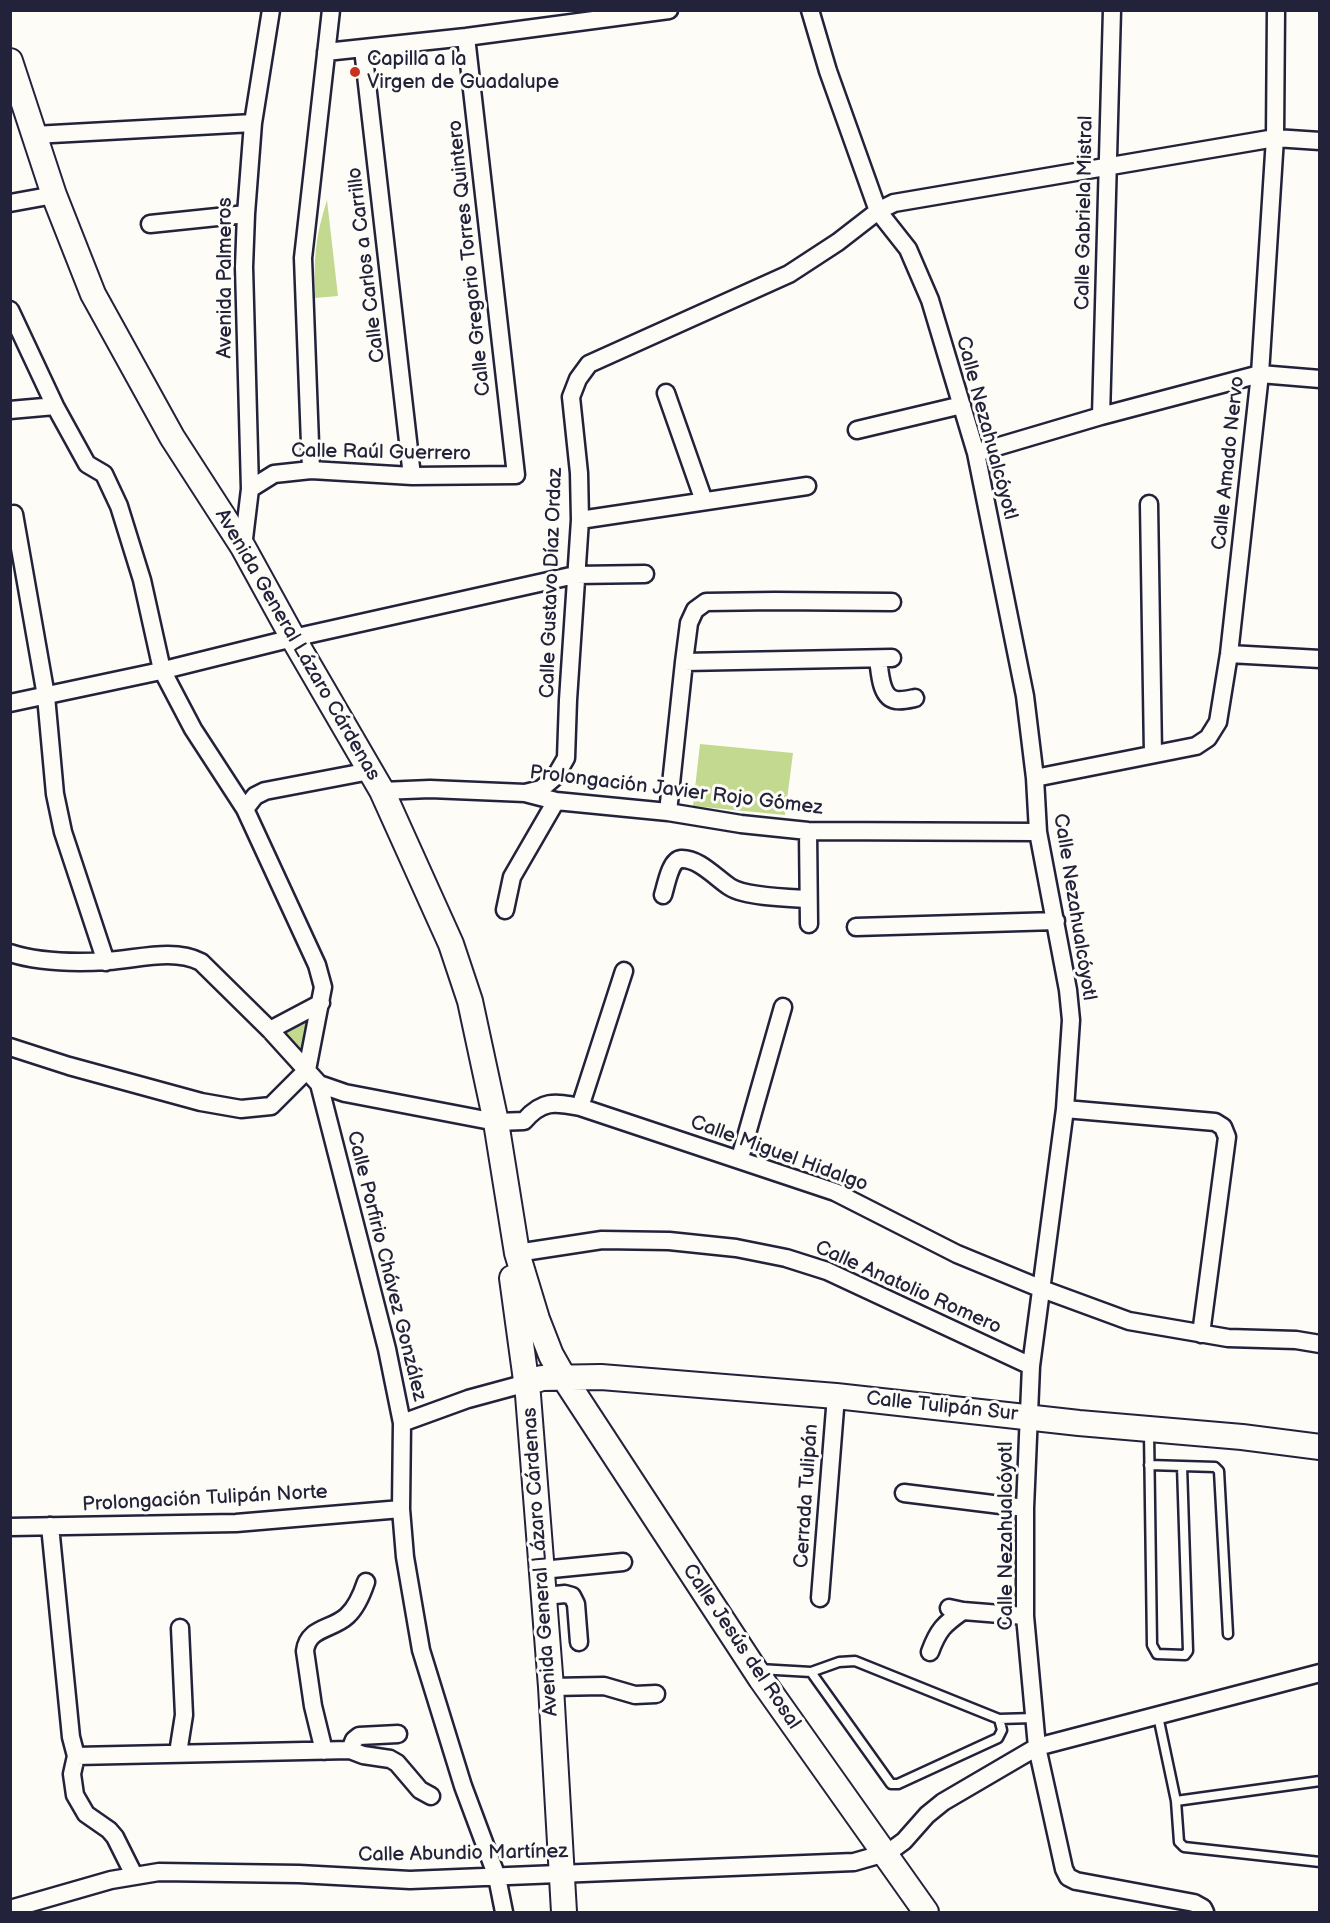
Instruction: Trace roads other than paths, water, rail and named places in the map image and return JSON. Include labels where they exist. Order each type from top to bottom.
[{"type":"street","name":"Avenida Palmeros","points":[[243,547],[250,489],[244,267],[246,214],[253,123],[271,10]]},
{"type":"street","points":[[311,470],[303,258],[332,10]]},
{"type":"street","points":[[326,52],[363,50],[669,10]]},
{"type":"street","name":"Calle Nezahualcóyotl","points":[[810,10],[828,71],[878,211],[908,249],[930,300],[976,453],[1026,696],[1038,832],[1068,990],[1071,1020],[1065,1109],[1030,1366],[1025,1508],[1025,1616],[1037,1748],[1064,1869],[1068,1877],[1076,1881],[1194,1903],[1204,1910]]},
{"type":"street","name":"Calle Gabriela Mistral","points":[[1101,416],[1112,10]]},
{"type":"street","name":"Calle Amado Nervo","points":[[1035,778],[1196,746],[1209,738],[1218,722],[1229,654],[1260,374],[1275,138],[1276,10]]},
{"type":"street","name":"Calle Gregorio Torres Quintero","points":[[466,37],[516,475]]},
{"type":"street","name":"Calle Carlos a Carrillo","points":[[363,50],[412,476]]},
{"type":"street","name":"Avenida General Lázaro Cárdenas","points":[[10,61],[54,195],[93,294],[172,437],[243,547],[292,638],[376,781],[452,944],[470,1001],[496,1122],[517,1253],[537,1319],[551,1354],[564,1377]]},
{"type":"street","points":[[34,135],[253,123]]},
{"type":"street","name":"Calle Gustavo Díaz Ordaz","points":[[525,793],[541,789],[555,777],[566,758],[580,520],[579,473],[571,397],[578,380],[589,364],[789,274],[838,242],[878,211],[894,203],[1275,138],[1320,141]]},
{"type":"street","points":[[10,203],[54,195]]},
{"type":"street","points":[[150,224],[246,214]]},
{"type":"street","points":[[10,310],[55,406],[87,464],[104,474],[119,506],[142,580],[162,670],[193,729],[245,809],[316,965],[323,987],[307,1070],[271,1106],[241,1109],[201,1102],[69,1066],[10,1047]]},
{"type":"street","points":[[976,453],[1101,416],[1260,374],[1320,379]]},
{"type":"street","points":[[666,393],[704,501]]},
{"type":"street","points":[[857,430],[962,405]]},
{"type":"street","points":[[10,410],[55,406]]},
{"type":"street","name":"Calle Raúl Guerrero","points":[[250,489],[274,474],[311,470],[412,476],[516,475]]},
{"type":"street","points":[[580,520],[807,486]]},
{"type":"street","points":[[1149,504],[1153,754]]},
{"type":"street","points":[[14,514],[46,696],[55,794],[63,831],[106,962]]},
{"type":"street","points":[[10,703],[575,575],[645,574]]},
{"type":"street","points":[[668,812],[689,624],[695,610],[706,603],[892,602]]},
{"type":"street","points":[[1229,654],[1320,659]]},
{"type":"street","points":[[684,662],[885,658],[881,683],[887,695],[895,700],[915,698]]},
{"type":"street","name":"Prolongación Javier Rojo Gómez","points":[[245,809],[255,796],[265,791],[376,781],[430,789],[525,793],[556,801],[668,812],[741,824],[808,831],[1038,832]]},
{"type":"street","points":[[505,910],[512,876],[556,801]]},
{"type":"street","points":[[808,831],[809,924]]},
{"type":"street","points":[[663,895],[672,868],[681,859],[696,863],[732,889],[766,896],[808,899]]},
{"type":"street","points":[[856,927],[1056,921]]},
{"type":"street","points":[[10,953],[50,961],[106,962],[189,956],[201,962],[270,1030],[320,1084]]},
{"type":"street","points":[[580,1107],[624,971]]},
{"type":"street","points":[[270,1030],[321,1003]]},
{"type":"street","points":[[740,1158],[783,1007]]},
{"type":"street","name":"Calle Miguel Hidalgo","points":[[320,1084],[345,1093],[496,1122],[524,1121],[533,1110],[543,1105],[557,1103],[580,1107],[740,1158],[836,1192],[957,1254],[1129,1321],[1201,1334],[1320,1344]]},
{"type":"street","name":"Calle Porfirio Chávez González","points":[[320,1084],[387,1349],[402,1424],[401,1509],[405,1557],[421,1650],[462,1786],[497,1877],[504,1912]]},
{"type":"street","points":[[1065,1109],[1215,1122],[1223,1126],[1227,1137],[1201,1334]]},
{"type":"street","name":"Calle Anatolio Romero","points":[[517,1253],[602,1240],[669,1241],[736,1248],[786,1258],[827,1271],[1030,1366]]},
{"type":"street","name":"Avenida General Lázaro Cárdenas","points":[[517,1253],[512,1266],[513,1286],[527,1383],[545,1596],[564,1912]]},
{"type":"street","name":"Calle Jesús del Rosal","points":[[564,1377],[754,1668],[926,1912]]},
{"type":"street","name":"Calle Tulipán Sur","points":[[527,1383],[542,1378],[602,1377],[836,1396],[1320,1447]]},
{"type":"street","points":[[402,1424],[468,1399],[527,1383]]},
{"type":"street","name":"Cerrada Tulipán","points":[[820,1598],[836,1396]]},
{"type":"street","points":[[904,1493],[1025,1508]]},
{"type":"street","name":"Prolongación Tulipán Norte","points":[[10,1527],[236,1523],[401,1509]]},
{"type":"street","points":[[50,1526],[71,1737],[76,1756],[72,1774],[75,1795],[87,1814],[116,1838],[134,1875]]},
{"type":"street","points":[[542,1570],[623,1562]]},
{"type":"street","points":[[324,1751],[313,1706],[305,1651],[306,1642],[310,1636],[345,1618],[363,1594],[366,1582]]},
{"type":"street","points":[[545,1596],[566,1594],[572,1596],[576,1604],[579,1642]]},
{"type":"street","points":[[930,1652],[936,1635],[956,1610],[1025,1616]]},
{"type":"street","points":[[178,1754],[184,1715],[180,1628]]},
{"type":"street","points":[[884,1855],[904,1841],[927,1815],[943,1802],[1037,1748],[1320,1673]]},
{"type":"street","points":[[551,1687],[604,1686],[635,1695],[656,1694]]},
{"type":"street","points":[[350,1750],[354,1740],[359,1736],[398,1734]]},
{"type":"street","points":[[76,1756],[350,1750],[397,1762],[420,1790],[431,1796]]},
{"type":"street","name":"Calle Abundio Martínez","points":[[10,1909],[38,1907],[134,1875],[159,1872],[299,1874],[410,1880],[854,1863],[884,1855]]},
{"type":"lane","points":[[1149,1429],[1152,1645],[1156,1654],[1185,1655],[1188,1651],[1182,1466]]},
{"type":"lane","points":[[1149,1464],[1215,1467],[1219,1471],[1228,1634]]},
{"type":"lane","points":[[754,1668],[811,1672],[839,1662],[855,1661],[999,1719],[1034,1719]]},
{"type":"lane","points":[[811,1672],[891,1784],[898,1784],[998,1738],[1002,1730],[999,1719]]},
{"type":"lane","points":[[1158,1716],[1176,1801],[1179,1842],[1184,1847],[1320,1862]]},
{"type":"lane","points":[[1176,1801],[1320,1781]]},
{"type":"place","name":"Capilla a la Virgen de Guadalupe","points":[[355,72]]}]
